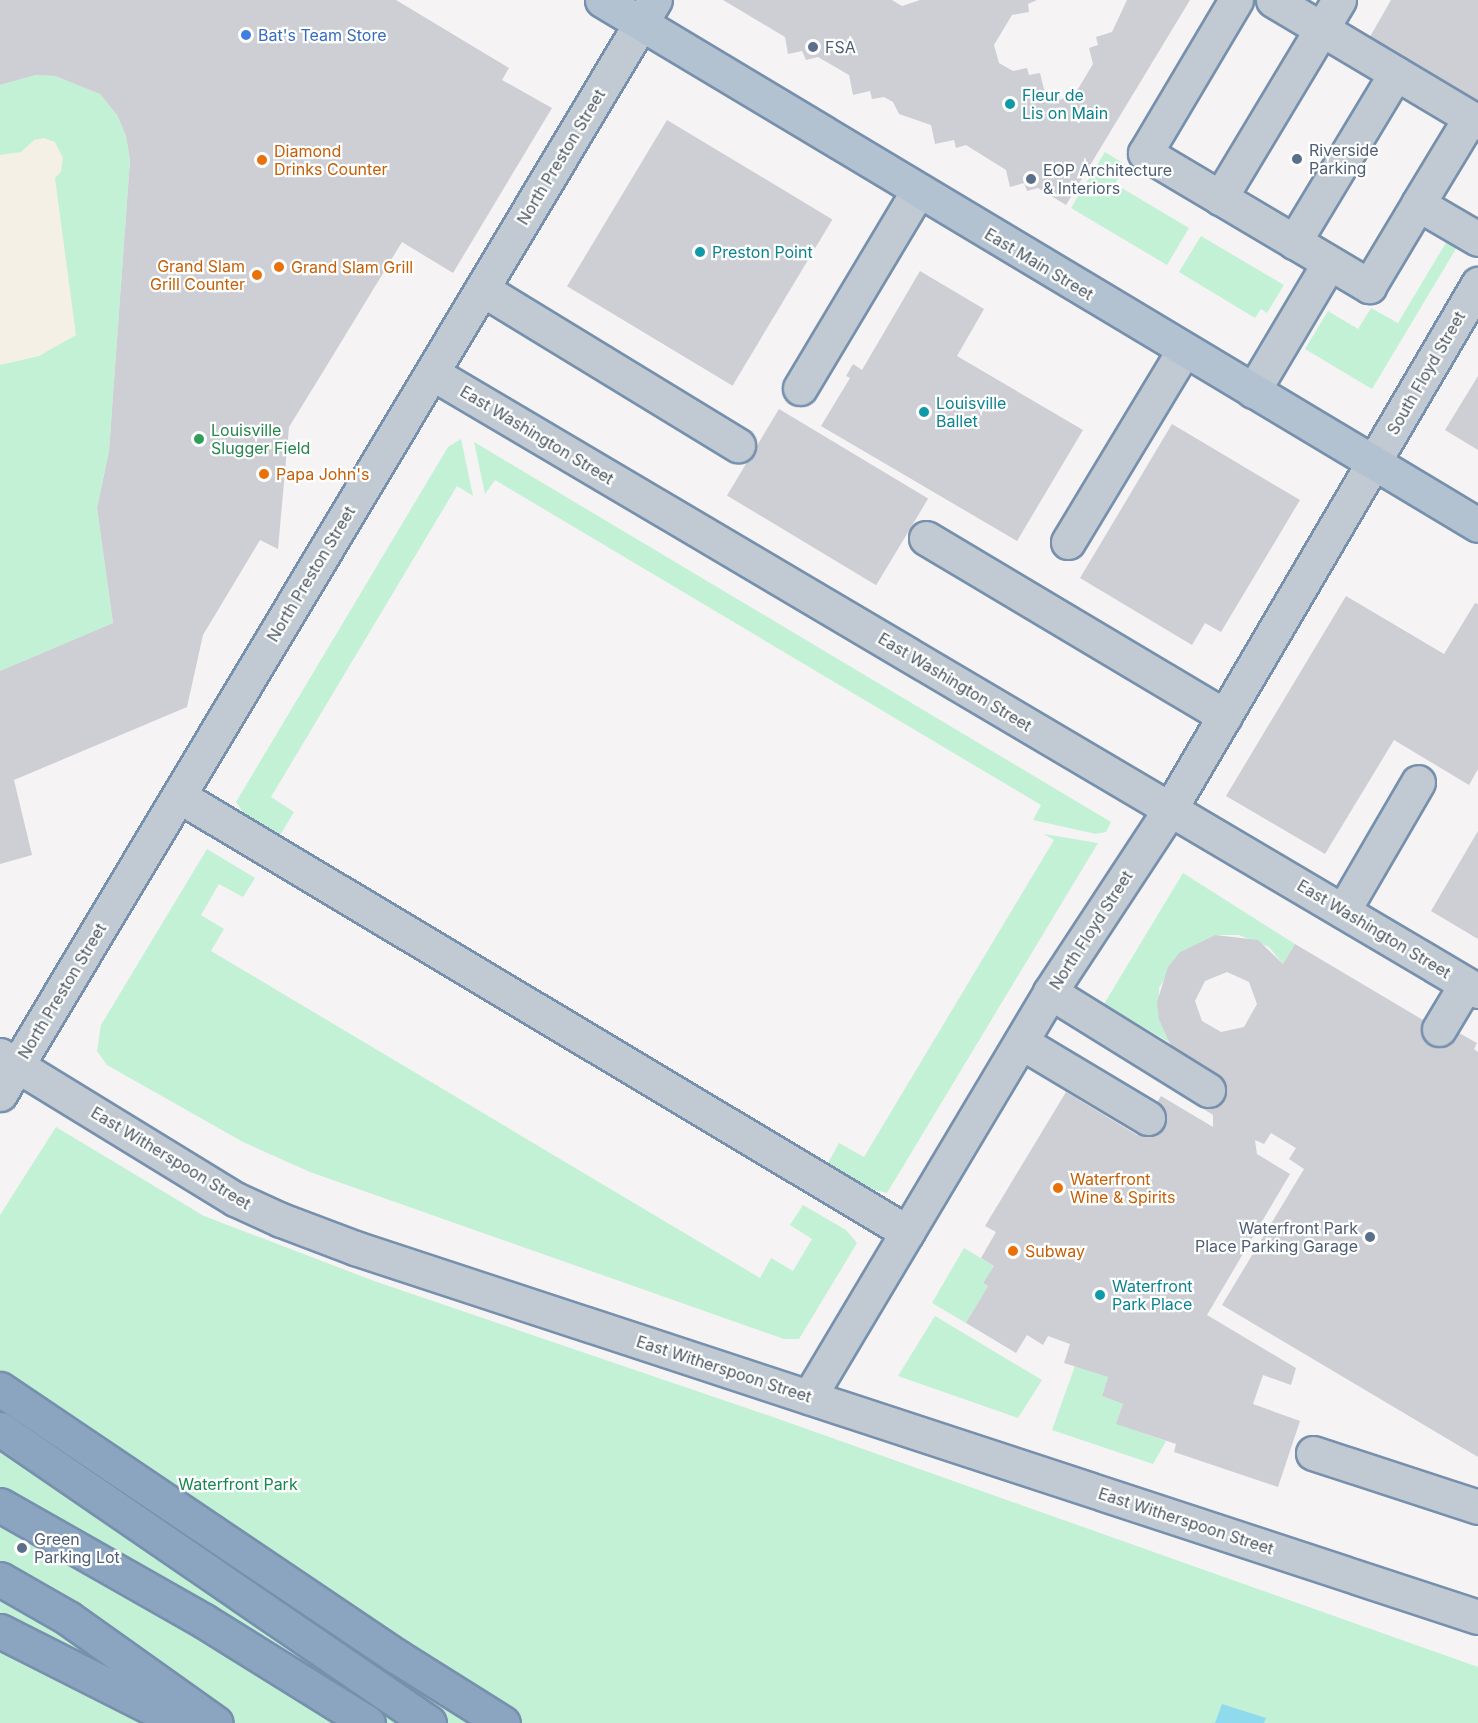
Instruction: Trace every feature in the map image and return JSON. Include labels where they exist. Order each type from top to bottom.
[{"type":"highway","points":[[0,1389],[396,1656],[503,1723]]},
{"type":"highway","points":[[0,1429],[429,1723]]},
{"type":"highway","points":[[0,1504],[204,1621],[368,1723]]},
{"type":"highway","points":[[0,1579],[68,1618],[216,1723]]},
{"type":"highway","points":[[0,1631],[182,1723]]},
{"type":"main road","name":"East Main Street","points":[[602,0],[648,12],[918,191],[1478,525]]},
{"type":"street","points":[[1236,0],[1145,153],[1369,286],[1418,204],[1474,120],[1273,0]]},
{"type":"street","points":[[1220,198],[1339,0]]},
{"type":"street","name":"North Preston Street","points":[[0,1094],[9,1061],[179,796],[648,12]]},
{"type":"street","points":[[1294,242],[1396,73]]},
{"type":"street","points":[[800,388],[918,191]]},
{"type":"street","points":[[1418,204],[1478,239]]},
{"type":"street","points":[[1253,391],[1329,263]]},
{"type":"street","name":"South Floyd Street","points":[[1373,463],[1478,284]]},
{"type":"street","points":[[482,289],[738,445]]},
{"type":"street","points":[[1068,542],[1184,350]]},
{"type":"street","name":"East Washington Street","points":[[432,373],[1472,987]]},
{"type":"street","name":"North Floyd Street","points":[[809,1397],[1050,992],[1170,809],[1373,463]]},
{"type":"street","points":[[926,538],[1224,716]]},
{"type":"street","points":[[1343,911],[1418,782]]},
{"type":"street","points":[[179,796],[907,1232]]},
{"type":"street","points":[[1438,1029],[1472,987]]},
{"type":"street","points":[[1050,992],[1208,1090]]},
{"type":"street","points":[[1021,1042],[1148,1118]]},
{"type":"street","name":"East Witherspoon Street","points":[[9,1061],[235,1199],[281,1220],[356,1248],[1478,1617]]},
{"type":"street","points":[[1314,1453],[1478,1507]]},
{"type":"green space","points":[[36,75],[55,76],[100,94],[117,115],[126,136],[130,160],[109,451],[97,508],[113,623],[0,671],[0,85]]},
{"type":"green space","points":[[1105,152],[1126,165],[1115,184],[1189,228],[1167,265],[1071,208]]},
{"type":"green space","points":[[1201,236],[1284,285],[1267,313],[1261,309],[1255,318],[1179,272]]},
{"type":"green space","points":[[1447,241],[1457,247],[1372,389],[1305,349],[1328,311],[1358,329],[1371,308],[1398,323]]},
{"type":"green space","points":[[461,439],[473,496],[457,486],[271,797],[294,812],[279,837],[244,814],[236,802],[448,447]]},
{"type":"green space","points":[[474,442],[1111,822],[1106,832],[1096,834],[1033,820],[1041,805],[495,480],[485,494]]},
{"type":"green space","points":[[1044,834],[1098,843],[887,1193],[871,1189],[828,1163],[839,1143],[864,1157],[1054,840]]},
{"type":"green space","points":[[207,849],[255,878],[243,897],[219,884],[201,915],[224,929],[211,951],[760,1278],[771,1258],[793,1271],[812,1239],[790,1225],[803,1205],[846,1230],[857,1243],[799,1339],[784,1339],[310,1172],[243,1142],[107,1065],[97,1051],[101,1025]]},
{"type":"green space","points":[[1183,873],[1295,944],[1283,964],[1269,947],[1239,935],[1215,935],[1180,952],[1159,988],[1159,1020],[1169,1042],[1104,1004]]},
{"type":"green space","name":"Waterfront Park","points":[[56,1127],[204,1216],[374,1281],[773,1417],[1478,1667],[1478,1723],[0,1723],[0,1215]]},
{"type":"green space","points":[[964,1248],[994,1266],[983,1283],[988,1286],[966,1323],[932,1303]]},
{"type":"green space","points":[[935,1316],[1042,1380],[1018,1418],[898,1376]]},
{"type":"green space","points":[[1075,1366],[1108,1377],[1102,1396],[1123,1404],[1117,1424],[1166,1441],[1153,1464],[1052,1430]]},
{"type":"sand","points":[[44,138],[55,142],[63,158],[61,172],[55,178],[76,335],[39,356],[0,365],[0,155],[21,152],[34,140]]},
{"type":"water","points":[[1222,1704],[1266,1718],[1264,1723],[1215,1723]]},
{"type":"building","name":"Louisville Slugger Field","points":[[0,0],[396,0],[509,68],[502,80],[552,108],[453,273],[402,242],[289,427],[278,549],[260,540],[203,635],[187,707],[14,780],[32,855],[0,864],[0,671],[113,623],[97,508],[109,451],[130,160],[126,136],[117,115],[100,94],[55,76],[36,75],[0,85]]},
{"type":"building","name":"Fleur de Lis on Main","points":[[723,0],[892,0],[902,6],[920,0],[1037,0],[1028,4],[1029,12],[1012,15],[994,45],[999,63],[1013,71],[1027,68],[1029,75],[1040,73],[1044,89],[1060,100],[1075,94],[1093,64],[1089,48],[1098,45],[1096,37],[1112,32],[1127,0],[1190,0],[1066,205],[1038,188],[1027,191],[1024,183],[1010,187],[1006,170],[966,145],[956,148],[954,140],[935,144],[931,125],[899,114],[893,102],[884,97],[872,99],[870,91],[853,95],[849,75],[818,57],[806,60],[802,51],[788,54],[785,37]]},
{"type":"building","points":[[1391,0],[1478,0],[1478,108],[1367,42]]},
{"type":"building","name":"Preston Point","points":[[667,120],[832,219],[733,386],[567,286]]},
{"type":"building","points":[[920,271],[984,309],[957,356],[1083,430],[1017,541],[821,426],[850,378],[846,376],[853,364],[862,370]]},
{"type":"building","points":[[1478,376],[1478,450],[1445,430]]},
{"type":"building","points":[[779,409],[928,499],[876,585],[727,496]]},
{"type":"building","points":[[1172,424],[1300,500],[1221,632],[1205,623],[1192,645],[1080,578]]},
{"type":"building","points":[[1346,596],[1444,654],[1475,603],[1478,604],[1478,769],[1469,785],[1394,740],[1325,854],[1226,796]]},
{"type":"building","points":[[1478,831],[1478,939],[1431,911]]},
{"type":"building","points":[[1215,935],[1258,940],[1283,964],[1295,944],[1455,1039],[1459,1033],[1477,1043],[1474,1049],[1478,1052],[1478,1457],[1222,1305],[1304,1169],[1289,1159],[1296,1148],[1271,1133],[1264,1144],[1255,1140],[1257,1154],[1290,1174],[1207,1315],[1296,1368],[1291,1385],[1263,1375],[1253,1404],[1300,1421],[1278,1487],[1174,1452],[1176,1444],[1116,1424],[1123,1404],[1102,1396],[1108,1377],[1064,1363],[1070,1344],[1048,1336],[1043,1345],[1027,1335],[1016,1353],[966,1323],[988,1286],[983,1283],[994,1266],[981,1258],[996,1232],[985,1226],[1066,1092],[1137,1135],[1161,1096],[1213,1127],[1213,1115],[1199,1106],[1218,1074],[1181,1057],[1169,1042],[1159,1020],[1157,1002],[1168,967],[1180,952]],"holes":[[[1227,972],[1249,982],[1257,1004],[1244,1027],[1221,1032],[1202,1021],[1195,1001],[1205,981]]]},
{"type":"place","name":"Bat's Team Store","points":[[246,35]]},
{"type":"place","name":"FSA","points":[[813,47]]},
{"type":"place","name":"Fleur de Lis on Main","points":[[1010,104]]},
{"type":"place","name":"Riverside Parking","points":[[1297,159]]},
{"type":"place","name":"Diamond Drinks Counter","points":[[262,160]]},
{"type":"place","name":"EOP Architecture & Interiors","points":[[1031,179]]},
{"type":"place","name":"Preston Point","points":[[700,252]]},
{"type":"place","name":"Grand Slam Grill","points":[[279,267]]},
{"type":"place","name":"Grand Slam Grill Counter","points":[[257,275]]},
{"type":"place","name":"Louisville Ballet","points":[[924,412]]},
{"type":"place","name":"Louisville Slugger Field","points":[[199,439]]},
{"type":"place","name":"Papa John's","points":[[264,474]]},
{"type":"place","name":"Waterfront Wine & Spirits","points":[[1058,1188]]},
{"type":"place","name":"Waterfront Park Place Parking Garage","points":[[1370,1237]]},
{"type":"place","name":"Subway","points":[[1013,1251]]},
{"type":"place","name":"Waterfront Park Place","points":[[1100,1295]]},
{"type":"place","name":"Green Parking Lot","points":[[22,1548]]}]
